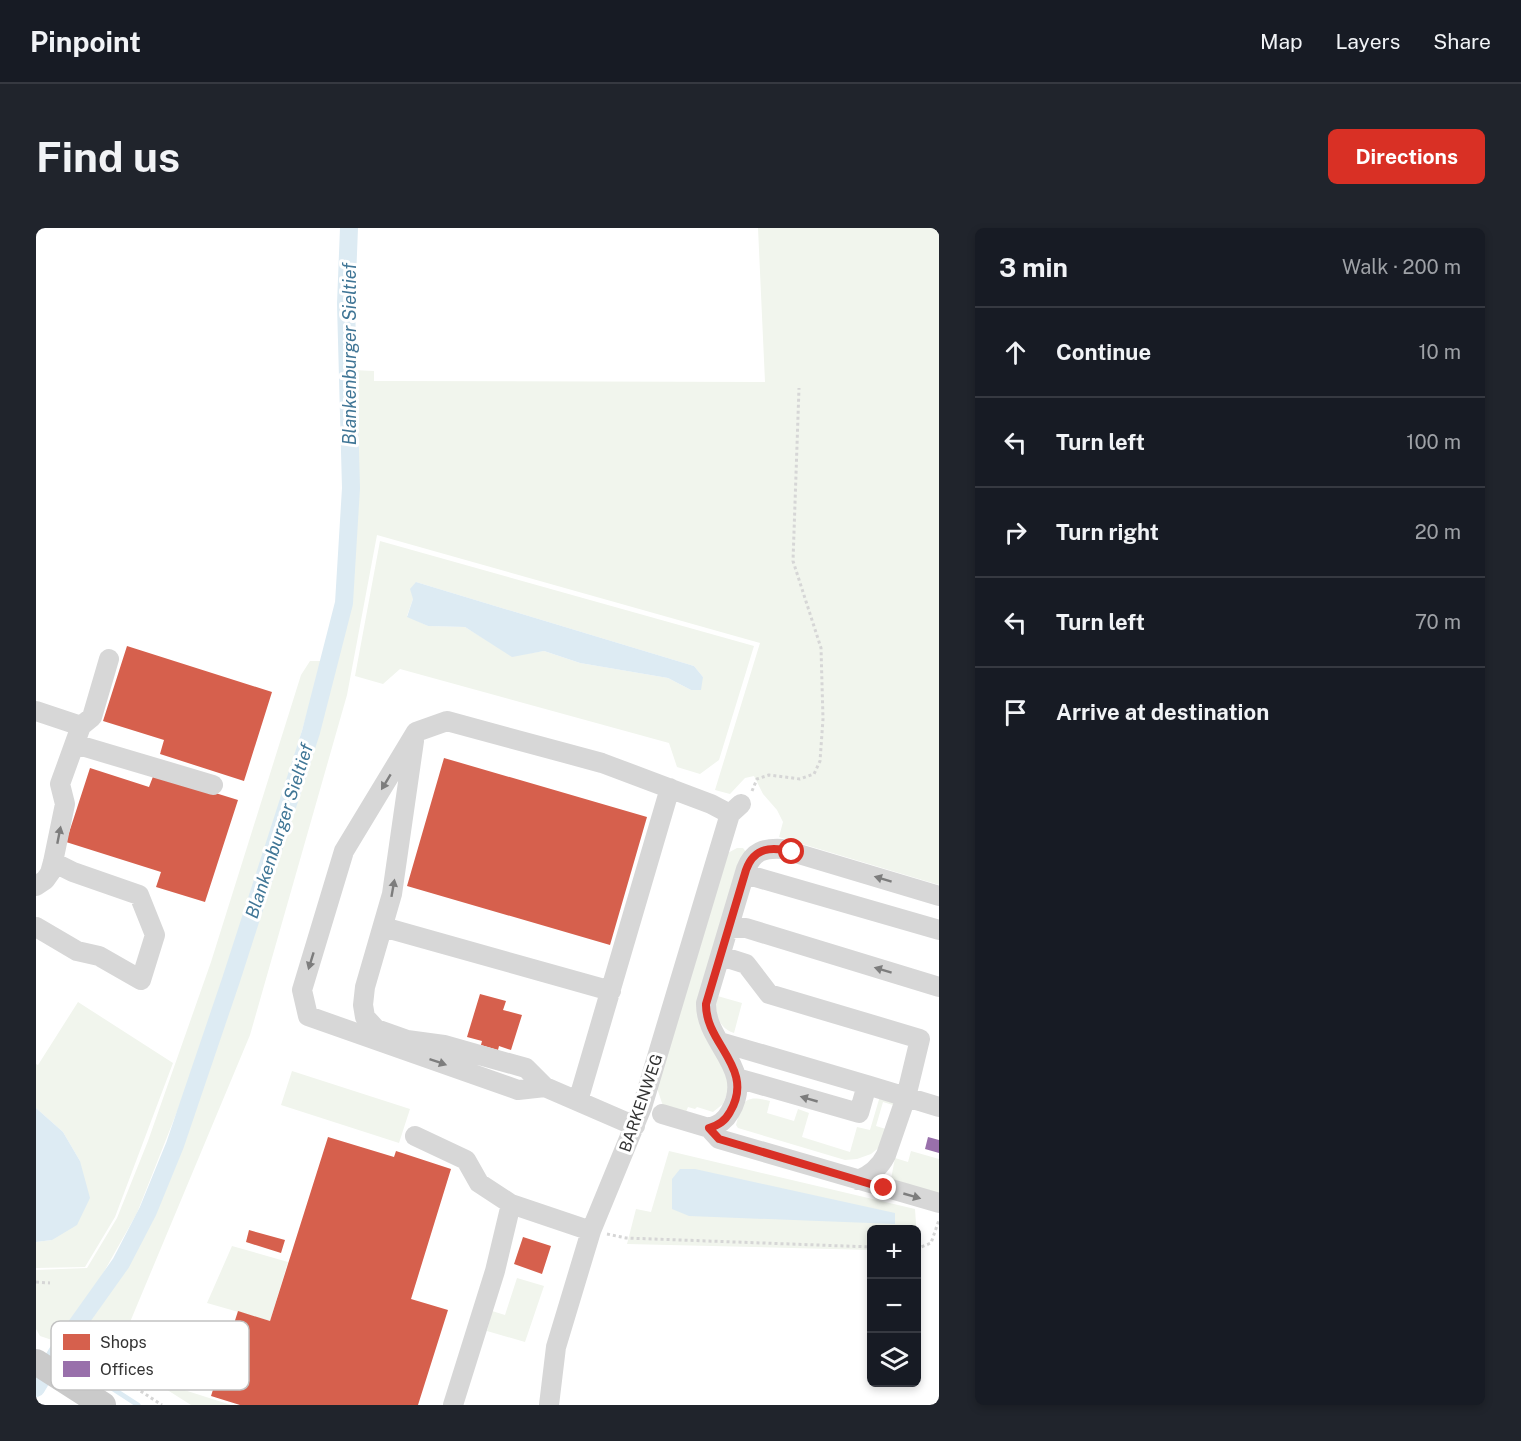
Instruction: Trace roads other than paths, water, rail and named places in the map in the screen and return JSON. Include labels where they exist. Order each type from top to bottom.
[{"type":"main road","points":[[36,1362],[51,1367]]},
{"type":"main road","points":[[89,1390],[103,1405]]},
{"type":"street","points":[[36,886],[50,873],[65,804],[60,784],[78,735],[92,717],[109,659]]},
{"type":"street","points":[[36,711],[78,735],[213,785]]},
{"type":"street","points":[[545,1087],[518,1090],[308,1016],[302,990],[344,851],[416,732],[447,721],[602,763],[670,788],[578,1101]]},
{"type":"street","points":[[416,732],[392,894],[364,987],[365,1017],[376,1029],[407,1040],[444,1046],[526,1068],[545,1087],[635,1126]]},
{"type":"street","name":"BARKENWEG","points":[[549,1405],[556,1347],[591,1232],[635,1126],[735,809],[711,804],[670,788]]},
{"type":"street","points":[[709,1128],[724,1121],[738,1095],[737,1078],[714,1032],[706,1009],[748,863],[759,851],[782,849],[939,896]]},
{"type":"street","points":[[36,927],[76,951],[99,956],[141,980],[155,935],[140,895],[73,872],[53,862]]},
{"type":"street","points":[[745,874],[939,930]]},
{"type":"street","points":[[382,927],[610,991]]},
{"type":"street","points":[[729,930],[746,928],[939,987]]},
{"type":"street","points":[[721,956],[746,964],[769,994],[920,1039],[892,1142],[883,1162],[872,1173],[858,1180]]},
{"type":"street","points":[[720,1042],[939,1107]]},
{"type":"street","points":[[737,1078],[859,1113],[867,1085]]},
{"type":"street","points":[[662,1114],[709,1128],[719,1139],[939,1203]]},
{"type":"street","points":[[415,1136],[466,1160],[479,1183],[511,1204],[591,1232]]},
{"type":"street","points":[[453,1405],[495,1271],[511,1204]]},
{"type":"waterway","name":"Blankenburger Sieltief","points":[[80,1321],[121,1263],[148,1211],[175,1145],[311,732],[344,603],[351,488],[346,304],[349,228]]},
{"type":"waterway","name":"Blankenburger Sieltief","points":[[36,1388],[51,1363]]},
{"type":"waterway","points":[[115,1390],[138,1405]]}]
